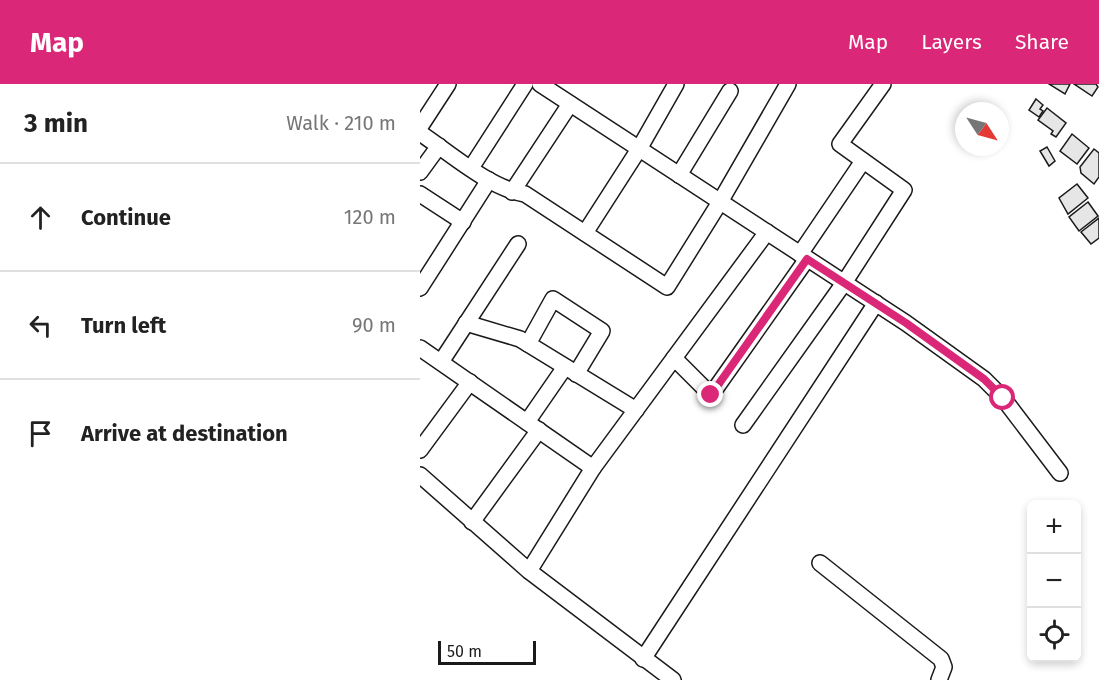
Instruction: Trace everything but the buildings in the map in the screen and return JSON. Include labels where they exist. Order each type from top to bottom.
[{"type":"street","points":[[420,127],[448,84]]},
{"type":"street","points":[[471,168],[525,84]]},
{"type":"street","points":[[540,84],[876,303],[994,388],[1060,474]]},
{"type":"street","points":[[585,233],[639,149],[676,84]]},
{"type":"street","points":[[420,132],[489,180],[512,192],[525,194],[667,287],[720,202],[788,84]]},
{"type":"street","points":[[743,425],[844,283],[904,190],[840,144],[883,84]]},
{"type":"street","points":[[679,175],[730,91]]},
{"type":"street","points":[[512,192],[570,104]]},
{"type":"street","points":[[420,172],[439,146]]},
{"type":"street","points":[[674,358],[711,395],[804,256],[863,161]]},
{"type":"street","points":[[422,280],[489,180]]},
{"type":"street","points":[[420,194],[462,222]]},
{"type":"street","points":[[529,571],[593,468],[767,232]]},
{"type":"street","points":[[441,362],[518,244]]},
{"type":"street","points":[[472,522],[571,370],[602,331],[553,299],[528,344]]},
{"type":"street","points":[[644,659],[876,303]]},
{"type":"street","points":[[466,323],[520,339],[636,411]]},
{"type":"street","points":[[420,348],[593,468]]},
{"type":"street","points":[[420,450],[470,382]]},
{"type":"street","points":[[420,475],[529,571],[673,680]]},
{"type":"street","points":[[820,563],[941,659],[944,667],[939,680]]},
{"type":"route","points":[[711,395],[807,259],[906,323],[984,379],[1003,398]]}]
